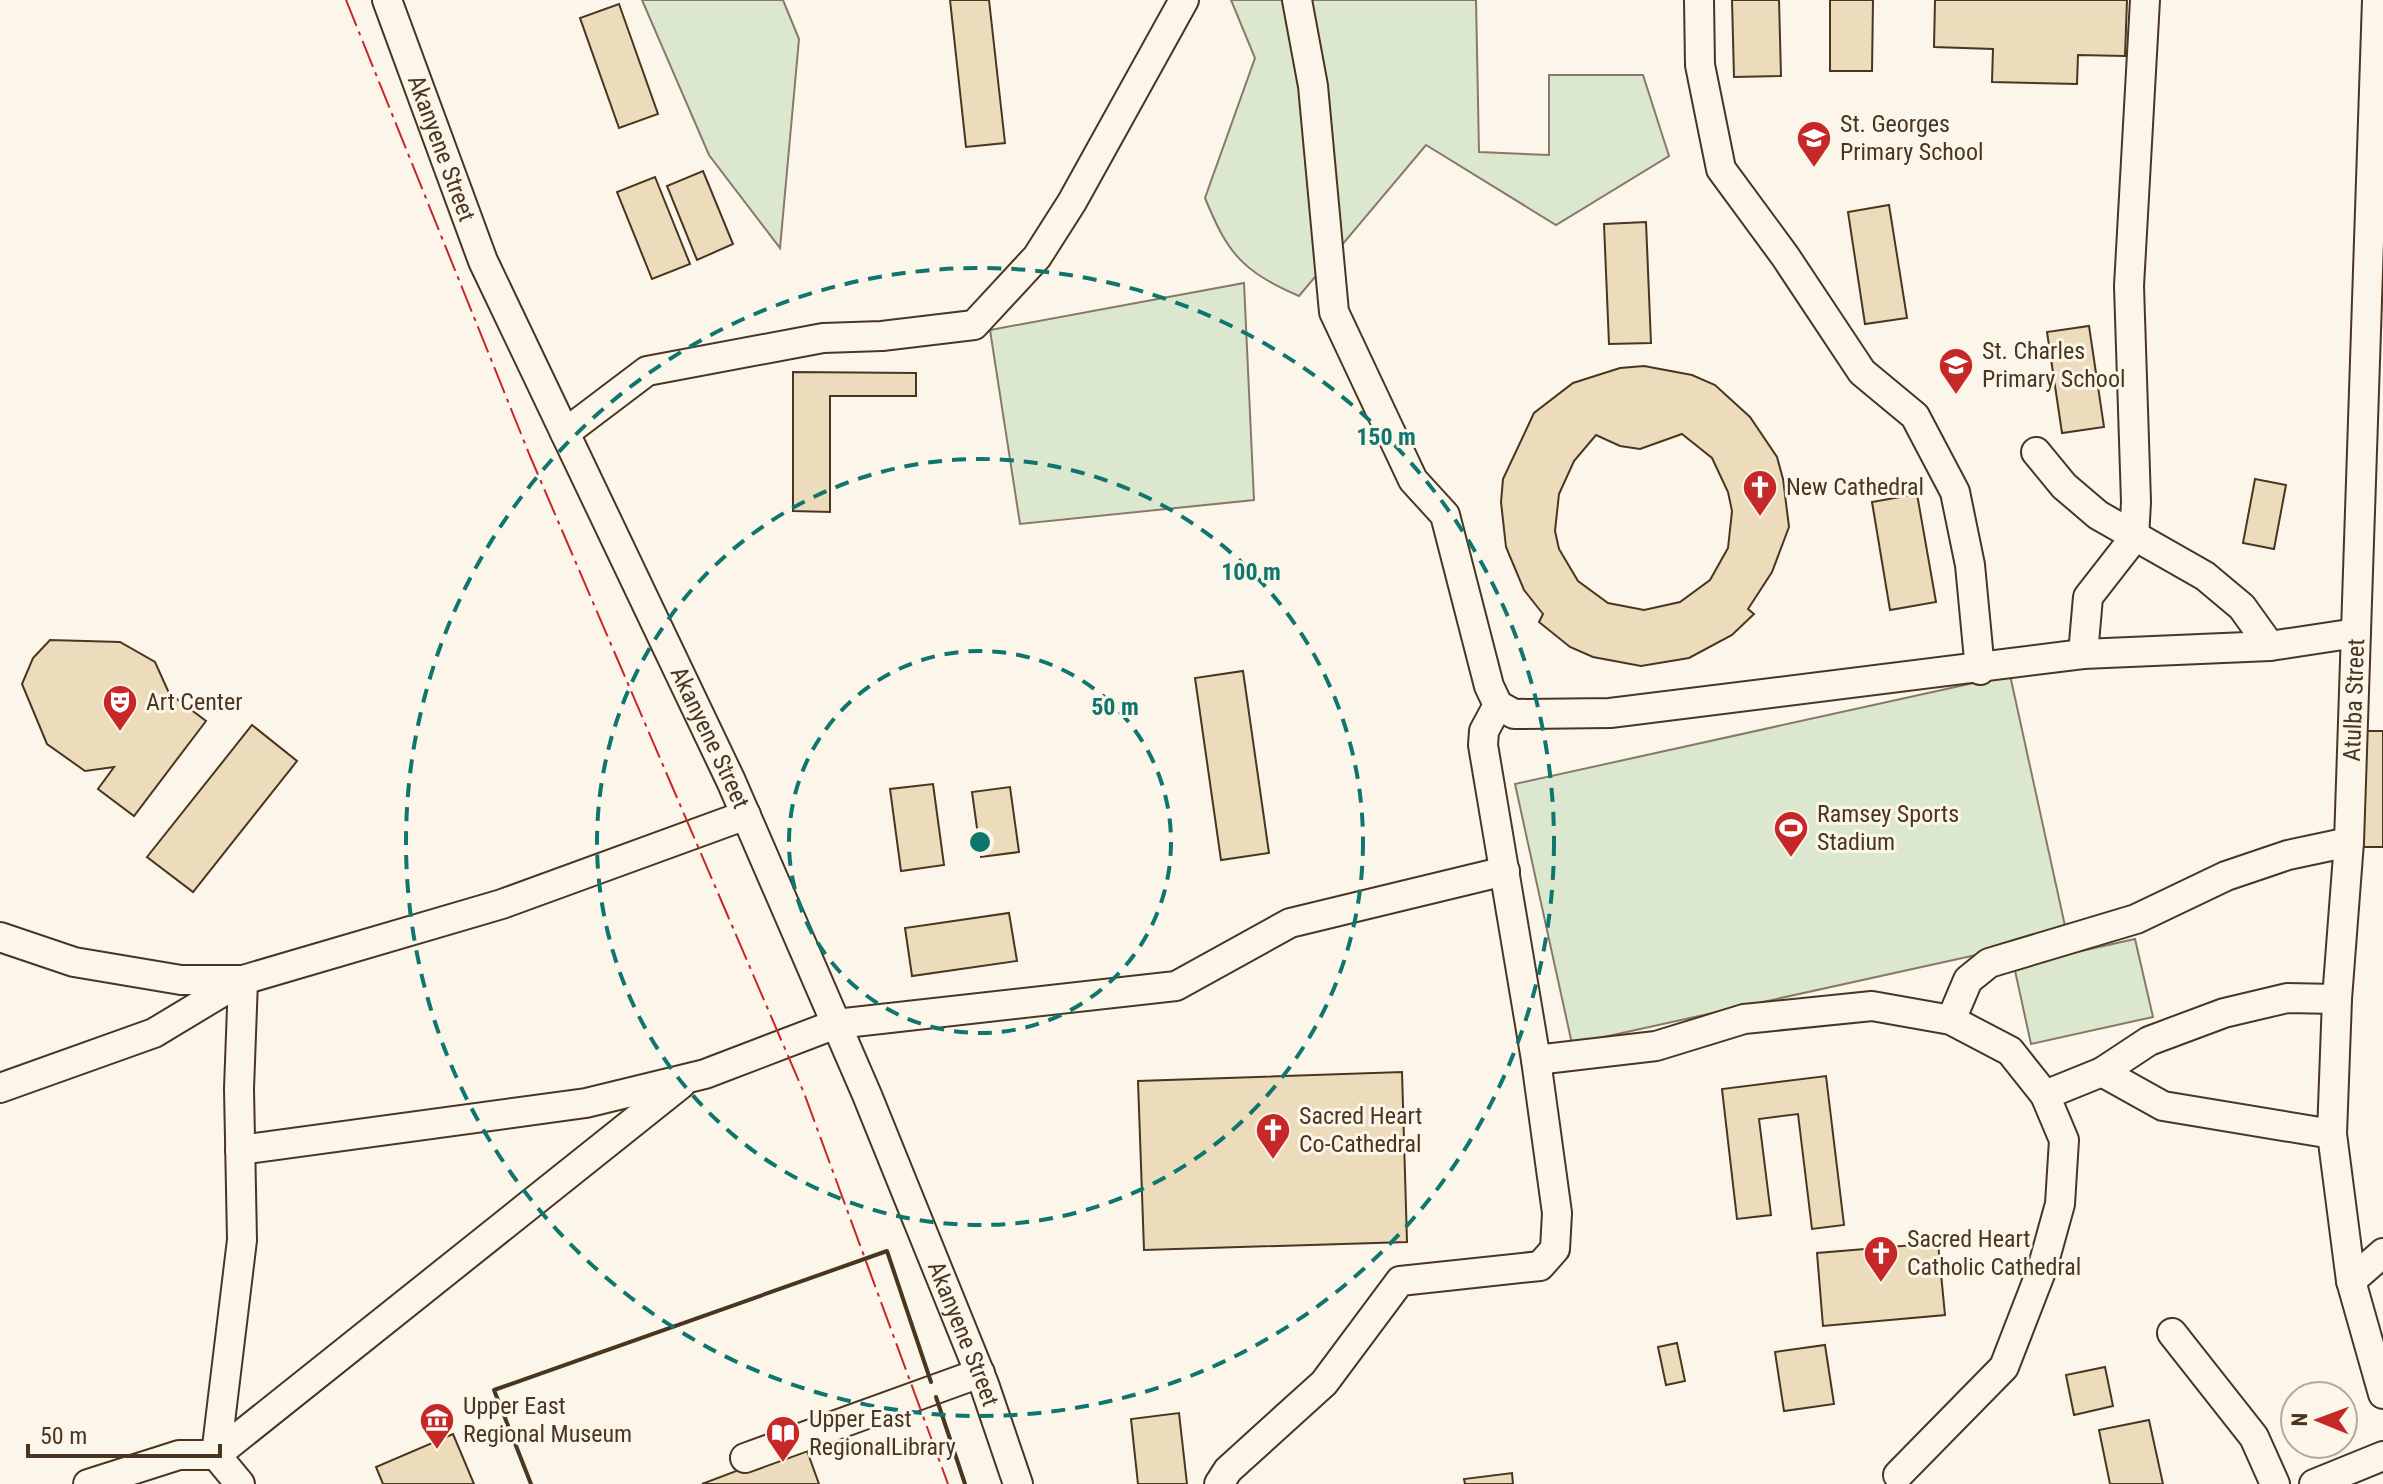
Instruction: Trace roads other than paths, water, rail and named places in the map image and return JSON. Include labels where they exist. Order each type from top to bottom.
[{"type":"street","name":"Akanyene Street","points":[[387,0],[483,261],[746,815],[980,1373],[1018,1484]]},
{"type":"street","points":[[565,433],[647,371],[823,338],[882,336],[974,325],[1037,257],[1065,213],[1184,0]]},
{"type":"street","points":[[1297,0],[1313,86],[1334,312],[1413,480],[1445,515],[1489,686],[1498,705],[1514,714],[1610,713],[1980,670],[2083,654],[2270,646],[2356,633]]},
{"type":"street","points":[[1699,0],[1700,65],[1721,169],[1785,256],[1862,372],[1915,416],[1955,492],[1970,565],[1980,670]]},
{"type":"street","points":[[2083,654],[2088,597],[2134,538],[2136,502],[2129,286],[2145,0]]},
{"type":"street","name":"Atulba Street","points":[[2377,0],[2349,842],[2337,999],[2332,1134],[2351,1281],[2383,1394]]},
{"type":"street","points":[[2036,452],[2064,486],[2134,538],[2205,576],[2242,607],[2270,646]]},
{"type":"street","points":[[1219,1484],[1228,1470],[1324,1383],[1400,1281],[1540,1266],[1555,1249],[1557,1213],[1536,1060],[1483,745],[1484,731],[1498,705]]},
{"type":"street","points":[[0,1088],[154,1033],[243,980],[502,904],[746,815]]},
{"type":"street","points":[[1951,1020],[1968,980],[1989,963],[2136,919],[2226,876],[2288,855],[2349,842]]},
{"type":"street","points":[[240,1150],[586,1103],[688,1078],[836,1024],[1176,986],[1290,923],[1505,871]]},
{"type":"street","points":[[0,937],[74,962],[181,980],[243,980]]},
{"type":"street","points":[[240,1484],[216,1455],[242,1240],[243,980]]},
{"type":"street","points":[[2045,1095],[2102,1072],[2149,1041],[2224,1013],[2287,998],[2337,999]]},
{"type":"street","points":[[1536,1060],[1656,1046],[1744,1019],[1872,1006],[1951,1020],[2010,1051],[2045,1095],[2064,1140],[2060,1204],[2026,1311],[2004,1367],[1898,1475]]},
{"type":"street","points":[[2102,1072],[2163,1106],[2332,1134]]},
{"type":"street","points":[[88,1484],[179,1455],[216,1455],[688,1078]]},
{"type":"street","points":[[2351,1281],[2383,1253]]},
{"type":"street","points":[[2172,1333],[2254,1437],[2275,1484]]},
{"type":"street","points":[[745,1458],[980,1373]]},
{"type":"street","points":[[2314,1484],[2383,1456]]},
{"type":"place","name":"St. Georges Primary School","points":[[1814,169]]},
{"type":"place","name":"St. Charles Primary School","points":[[1956,396]]},
{"type":"place","name":"New Cathedral","points":[[1760,518]]},
{"type":"place","name":"Art Center","points":[[120,733]]},
{"type":"place","name":"Ramsey Sports Stadium","points":[[1791,859]]},
{"type":"place","name":"Sacred Heart Co-Cathedral","points":[[1273,1161]]},
{"type":"place","name":"Sacred Heart Catholic Cathedral","points":[[1881,1284]]},
{"type":"place","name":"Upper East Regional Museum","points":[[437,1451]]},
{"type":"place","name":"Upper East RegionalLibrary","points":[[783,1464]]}]
